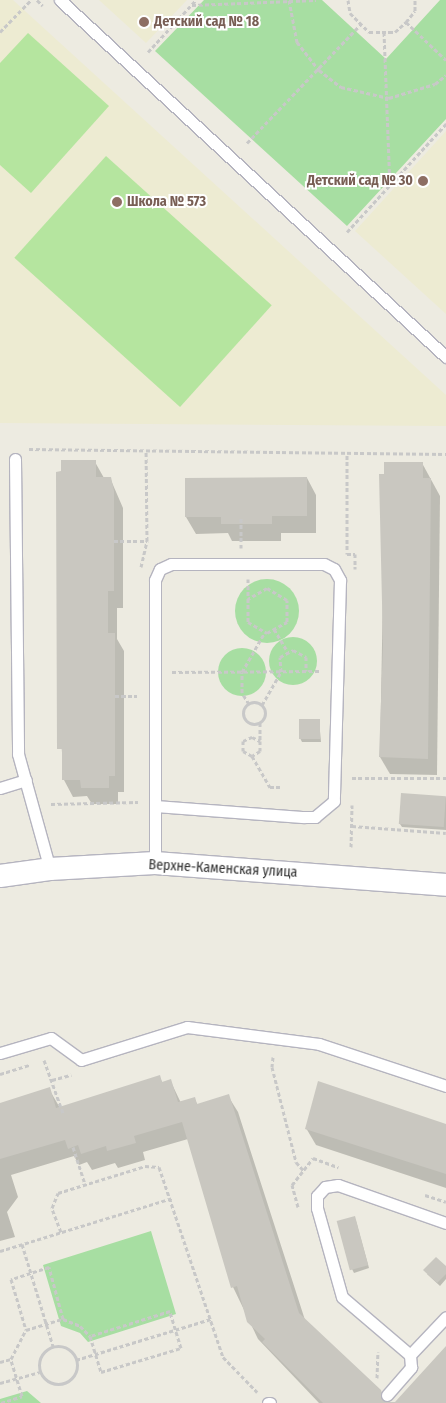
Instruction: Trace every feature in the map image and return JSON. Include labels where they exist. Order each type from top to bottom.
[{"type":"street","name":"Верхне-Каменская улица","points":[[0,876],[50,868],[155,863],[446,885]]},
{"type":"lane","points":[[60,0],[446,357]]},
{"type":"lane","points":[[15,459],[18,754],[50,868]]},
{"type":"lane","points":[[155,863],[157,804],[155,580],[160,569],[170,564],[324,564],[334,569],[340,580],[338,778],[334,801],[315,816],[157,804]]},
{"type":"lane","points":[[0,788],[26,780]]},
{"type":"lane","points":[[0,1053],[51,1038],[82,1060],[187,1027],[319,1044],[446,1086]]},
{"type":"lane","points":[[387,1395],[411,1368],[410,1356],[342,1297],[317,1208],[318,1196],[325,1187],[338,1185],[446,1223]]},
{"type":"lane","points":[[410,1356],[446,1317]]},
{"type":"path","points":[[0,32],[31,0]]},
{"type":"path","points":[[148,52],[196,0]]},
{"type":"path","points":[[192,4],[316,0]]},
{"type":"path","points":[[348,0],[350,13],[369,32],[394,32],[415,11],[416,0]]},
{"type":"path","points":[[289,1],[297,42],[319,70],[340,87],[389,98],[435,84],[446,75]]},
{"type":"path","points":[[406,22],[446,60]]},
{"type":"path","points":[[247,143],[361,24]]},
{"type":"path","points":[[384,32],[389,98],[390,186]]},
{"type":"path","points":[[348,232],[446,124]]},
{"type":"path","points":[[24,449],[347,455],[446,454]]},
{"type":"path","points":[[34,449],[34,459]]},
{"type":"path","points":[[146,451],[146,478]]},
{"type":"path","points":[[347,455],[347,485]]},
{"type":"path","points":[[241,516],[241,564]]},
{"type":"path","points":[[114,541],[147,541]]},
{"type":"path","points":[[267,588],[287,600],[287,622],[274,630],[265,632],[248,622],[248,599],[267,588]]},
{"type":"path","points":[[274,630],[288,653]]},
{"type":"path","points":[[249,704],[242,693],[242,672],[265,632]]},
{"type":"path","points":[[262,705],[249,704],[243,707],[243,720],[254,726],[265,719],[262,705],[281,672],[280,657],[293,650],[306,657],[306,672]]},
{"type":"path","points":[[156,673],[316,672]]},
{"type":"path","points":[[252,756],[260,751],[260,722]]},
{"type":"path","points":[[260,741],[252,737],[243,741],[243,751],[252,756],[270,787],[282,787]]},
{"type":"path","points":[[338,778],[446,778]]},
{"type":"path","points":[[48,796],[54,812]]},
{"type":"path","points":[[51,804],[157,804]]},
{"type":"path","points":[[352,826],[446,833]]},
{"type":"path","points":[[351,839],[351,847]]},
{"type":"path","points":[[264,1056],[281,1058]]},
{"type":"path","points":[[273,1057],[272,1067],[296,1162],[304,1171]]},
{"type":"path","points":[[0,1074],[45,1060],[63,1113]]},
{"type":"path","points":[[52,1080],[80,1072]]},
{"type":"path","points":[[73,1147],[85,1184]]},
{"type":"path","points":[[61,1232],[52,1200],[58,1193],[145,1166],[159,1167],[172,1198],[224,1357],[233,1371],[257,1392],[263,1390]]},
{"type":"path","points":[[0,1251],[172,1198]]},
{"type":"path","points":[[22,1244],[53,1346]]},
{"type":"path","points":[[1,1403],[22,1396],[15,1378],[11,1359],[26,1330],[11,1279],[49,1267],[63,1320],[90,1336],[101,1372],[181,1348],[170,1311],[90,1336]]},
{"type":"path","points":[[76,1360],[211,1319]]},
{"type":"path","points":[[26,1330],[63,1320]]},
{"type":"path","points":[[53,1346],[67,1348],[76,1360],[74,1375],[65,1383],[53,1384],[40,1372],[39,1359],[53,1346]]},
{"type":"path","points":[[0,1362],[11,1359]]},
{"type":"path","points":[[0,1383],[40,1372]]},
{"type":"shaded area","name":"Школа № 573","points":[[0,0],[13,0],[446,395],[446,426],[0,423]]},
{"type":"shaded area","name":"Детский сад № 18","points":[[99,0],[187,0],[146,43]]},
{"type":"shaded area","name":"Детский сад № 30","points":[[446,131],[446,314],[355,231]]},
{"type":"green space","points":[[204,0],[322,0],[386,59],[440,0],[446,0],[446,119],[347,226],[155,51]]},
{"type":"green space","points":[[28,33],[109,106],[31,193],[0,165],[0,63]]},
{"type":"green space","points":[[106,156],[272,305],[180,407],[14,258]]},
{"type":"green space","points":[[267,579],[285,584],[290,588],[294,593],[299,611],[294,629],[290,634],[285,638],[267,643],[249,638],[244,634],[240,629],[235,611],[240,593],[244,588],[249,584]]},
{"type":"green space","points":[[293,637],[302,639],[310,644],[315,652],[317,661],[315,670],[310,678],[302,683],[293,685],[284,683],[276,678],[271,670],[269,661],[271,652],[276,644],[284,639]]},
{"type":"green space","points":[[242,648],[251,650],[259,655],[264,663],[266,672],[264,681],[259,689],[251,694],[242,696],[233,694],[225,689],[220,681],[218,672],[220,663],[225,655],[233,650]]},
{"type":"green space","points":[[151,1231],[176,1314],[88,1342],[80,1333],[61,1326],[43,1265]]},
{"type":"green space","points":[[27,1391],[41,1403],[0,1403],[0,1399]]},
{"type":"building","points":[[61,460],[96,460],[96,477],[111,477],[114,491],[114,591],[108,591],[108,633],[115,633],[115,776],[109,776],[109,788],[81,788],[80,780],[62,780],[62,749],[57,749],[56,472],[61,471]]},
{"type":"building","points":[[384,462],[423,462],[423,478],[431,478],[428,759],[379,757],[383,645],[379,474],[384,474]]},
{"type":"building","points":[[307,477],[307,516],[272,516],[272,524],[221,524],[221,517],[185,517],[185,478]]},
{"type":"building","points":[[299,719],[320,719],[320,739],[299,739]]},
{"type":"building","points":[[401,793],[446,796],[444,827],[399,824]]},
{"type":"building","points":[[160,1075],[162,1082],[171,1079],[178,1102],[195,1097],[197,1104],[229,1094],[299,1313],[381,1390],[385,1402],[395,1402],[446,1346],[446,1403],[323,1403],[262,1342],[265,1339],[247,1322],[237,1286],[231,1288],[182,1122],[134,1136],[136,1143],[107,1151],[106,1146],[81,1154],[78,1145],[68,1149],[65,1140],[0,1159],[0,1103],[50,1087],[56,1108]]},
{"type":"building","points":[[318,1081],[446,1124],[446,1174],[305,1129]]},
{"type":"building","points":[[355,1216],[368,1265],[350,1270],[337,1221]]},
{"type":"building","points":[[436,1257],[446,1266],[446,1274],[437,1283],[423,1270]]},
{"type":"place","name":"Детский сад № 18","points":[[144,22]]},
{"type":"place","name":"Детский сад № 30","points":[[423,181]]},
{"type":"place","name":"Школа № 573","points":[[117,202]]}]
